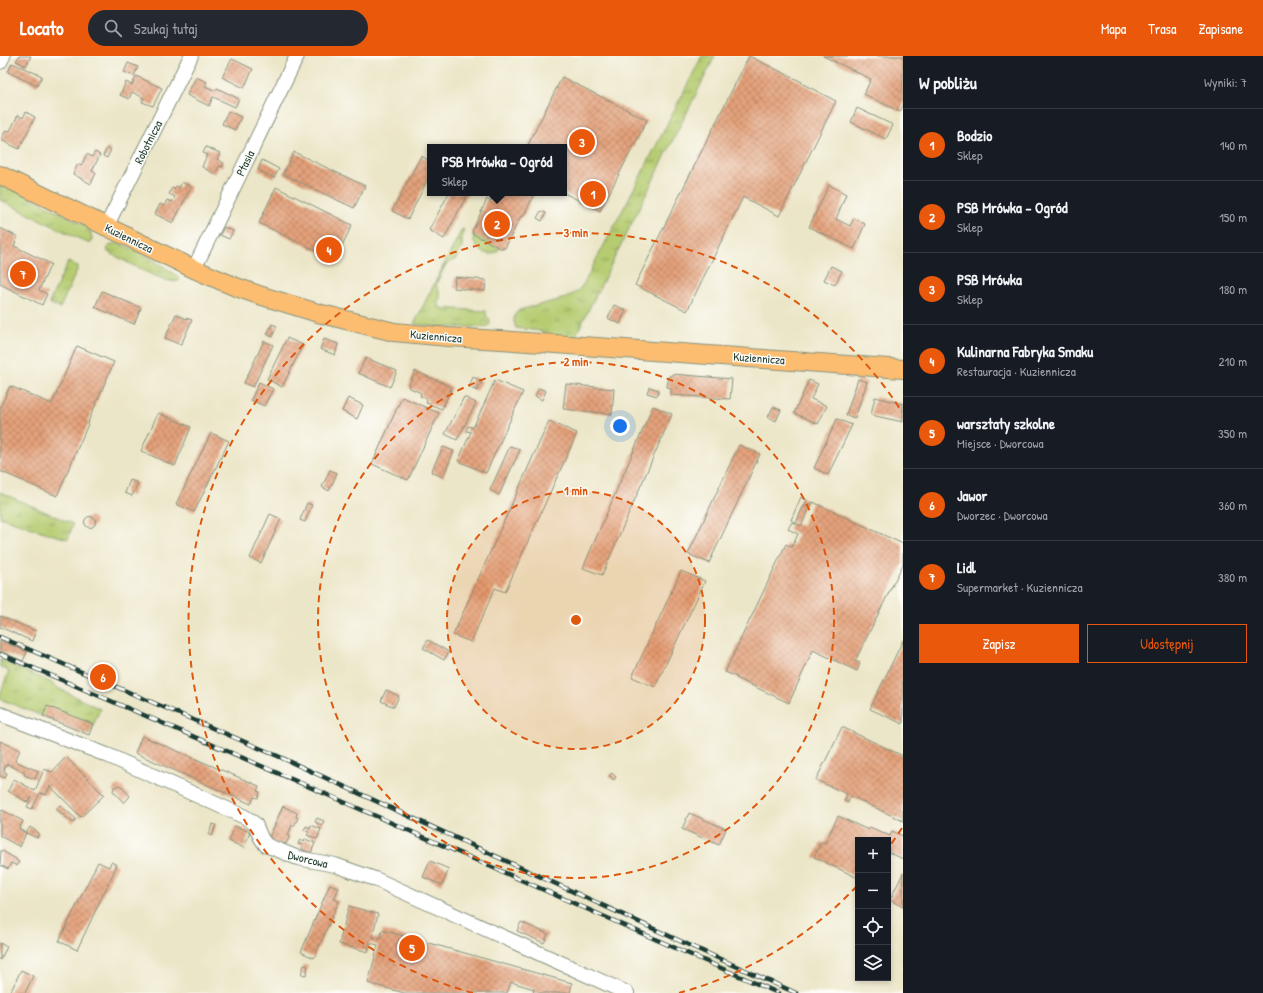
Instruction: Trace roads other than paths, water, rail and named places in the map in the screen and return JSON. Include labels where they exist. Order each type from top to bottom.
[{"type":"main road","name":"Kuziennicza","points":[[0,175],[194,269],[236,287],[286,304],[394,332],[903,369]]},
{"type":"street","points":[[0,62],[3,56]]},
{"type":"street","name":"Robotnicza","points":[[106,227],[191,56]]},
{"type":"street","name":"Ptasia","points":[[194,269],[297,56]]},
{"type":"street","name":"Dworcowa","points":[[0,714],[108,755],[245,817],[255,824],[266,845],[298,858],[335,865],[375,879],[627,993]]},
{"type":"railway","points":[[0,637],[280,757],[796,993]]},
{"type":"railway","points":[[0,654],[293,779],[778,993]]},
{"type":"place","name":"PSB Mrówka","points":[[582,142]]},
{"type":"place","name":"Bodzio","points":[[593,194]]},
{"type":"place","name":"PSB Mrówka - Ogród","points":[[497,224]]},
{"type":"place","name":"Kulinarna Fabryka Smaku","points":[[329,250]]},
{"type":"place","name":"Lidl","points":[[23,274]]},
{"type":"place","name":"Jawor","points":[[103,677]]},
{"type":"place","name":"warsztaty szkolne","points":[[412,948]]}]
